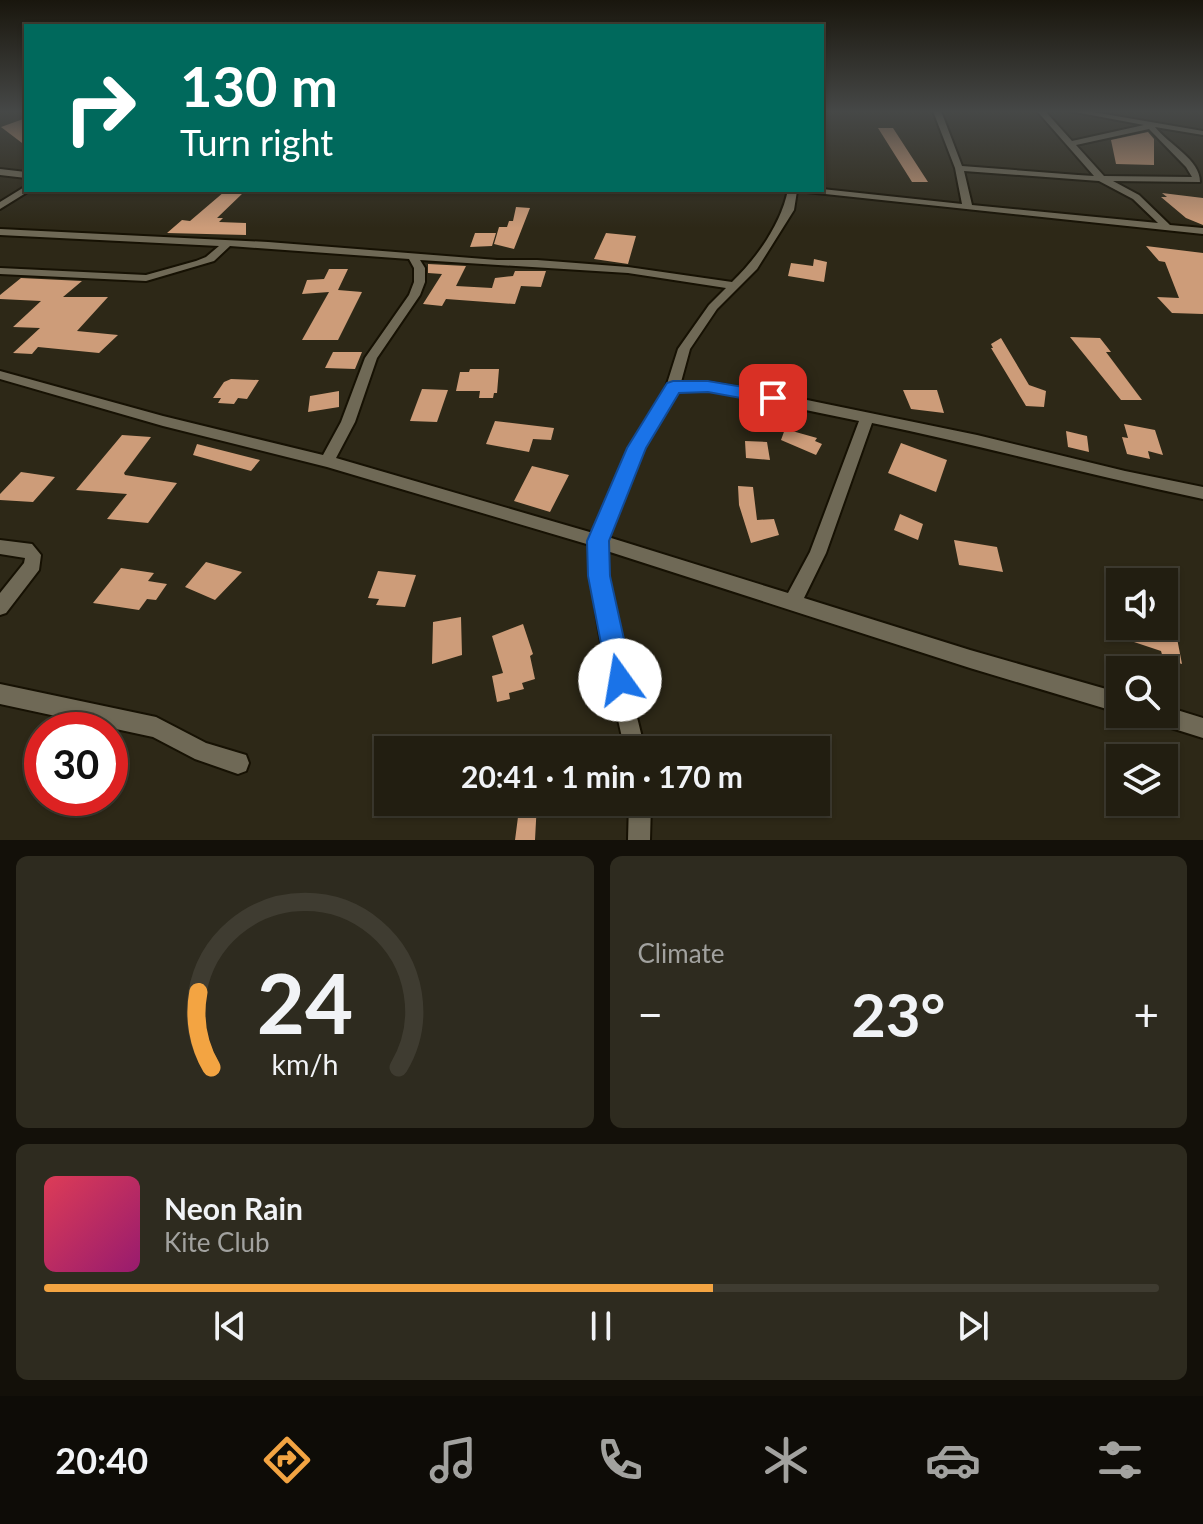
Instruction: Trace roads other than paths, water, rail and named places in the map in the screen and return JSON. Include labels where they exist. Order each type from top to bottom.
[{"type":"street","points":[[952,150],[968,208]]},
{"type":"street","points":[[1075,150],[1102,179],[1136,197],[1167,227]]},
{"type":"street","points":[[959,168],[1102,179],[1199,179],[1172,150]]},
{"type":"street","points":[[0,172],[24,175]]},
{"type":"street","points":[[2,203],[24,190]]},
{"type":"street","points":[[632,736],[599,576],[598,541],[636,448],[673,387],[684,349],[696,329],[752,269],[789,210],[793,192]]},
{"type":"street","points":[[820,192],[1203,231]]},
{"type":"street","points":[[0,232],[228,243],[628,270],[735,286]]},
{"type":"street","points":[[0,271],[146,278],[210,259],[228,243]]},
{"type":"street","points":[[327,461],[347,425],[370,358],[409,307],[419,275],[419,263],[413,256]]},
{"type":"street","points":[[0,375],[163,421],[327,461],[598,541],[1106,699]]},
{"type":"street","points":[[673,387],[708,386],[977,440],[1203,493]]},
{"type":"street","points":[[793,602],[818,553],[867,418]]},
{"type":"street","points":[[0,547],[26,549],[33,555],[33,565],[0,607]]},
{"type":"street","points":[[0,694],[156,727],[202,752],[238,763]]},
{"type":"street","points":[[1178,721],[1203,728]]},
{"type":"street","points":[[639,840],[640,816]]}]
